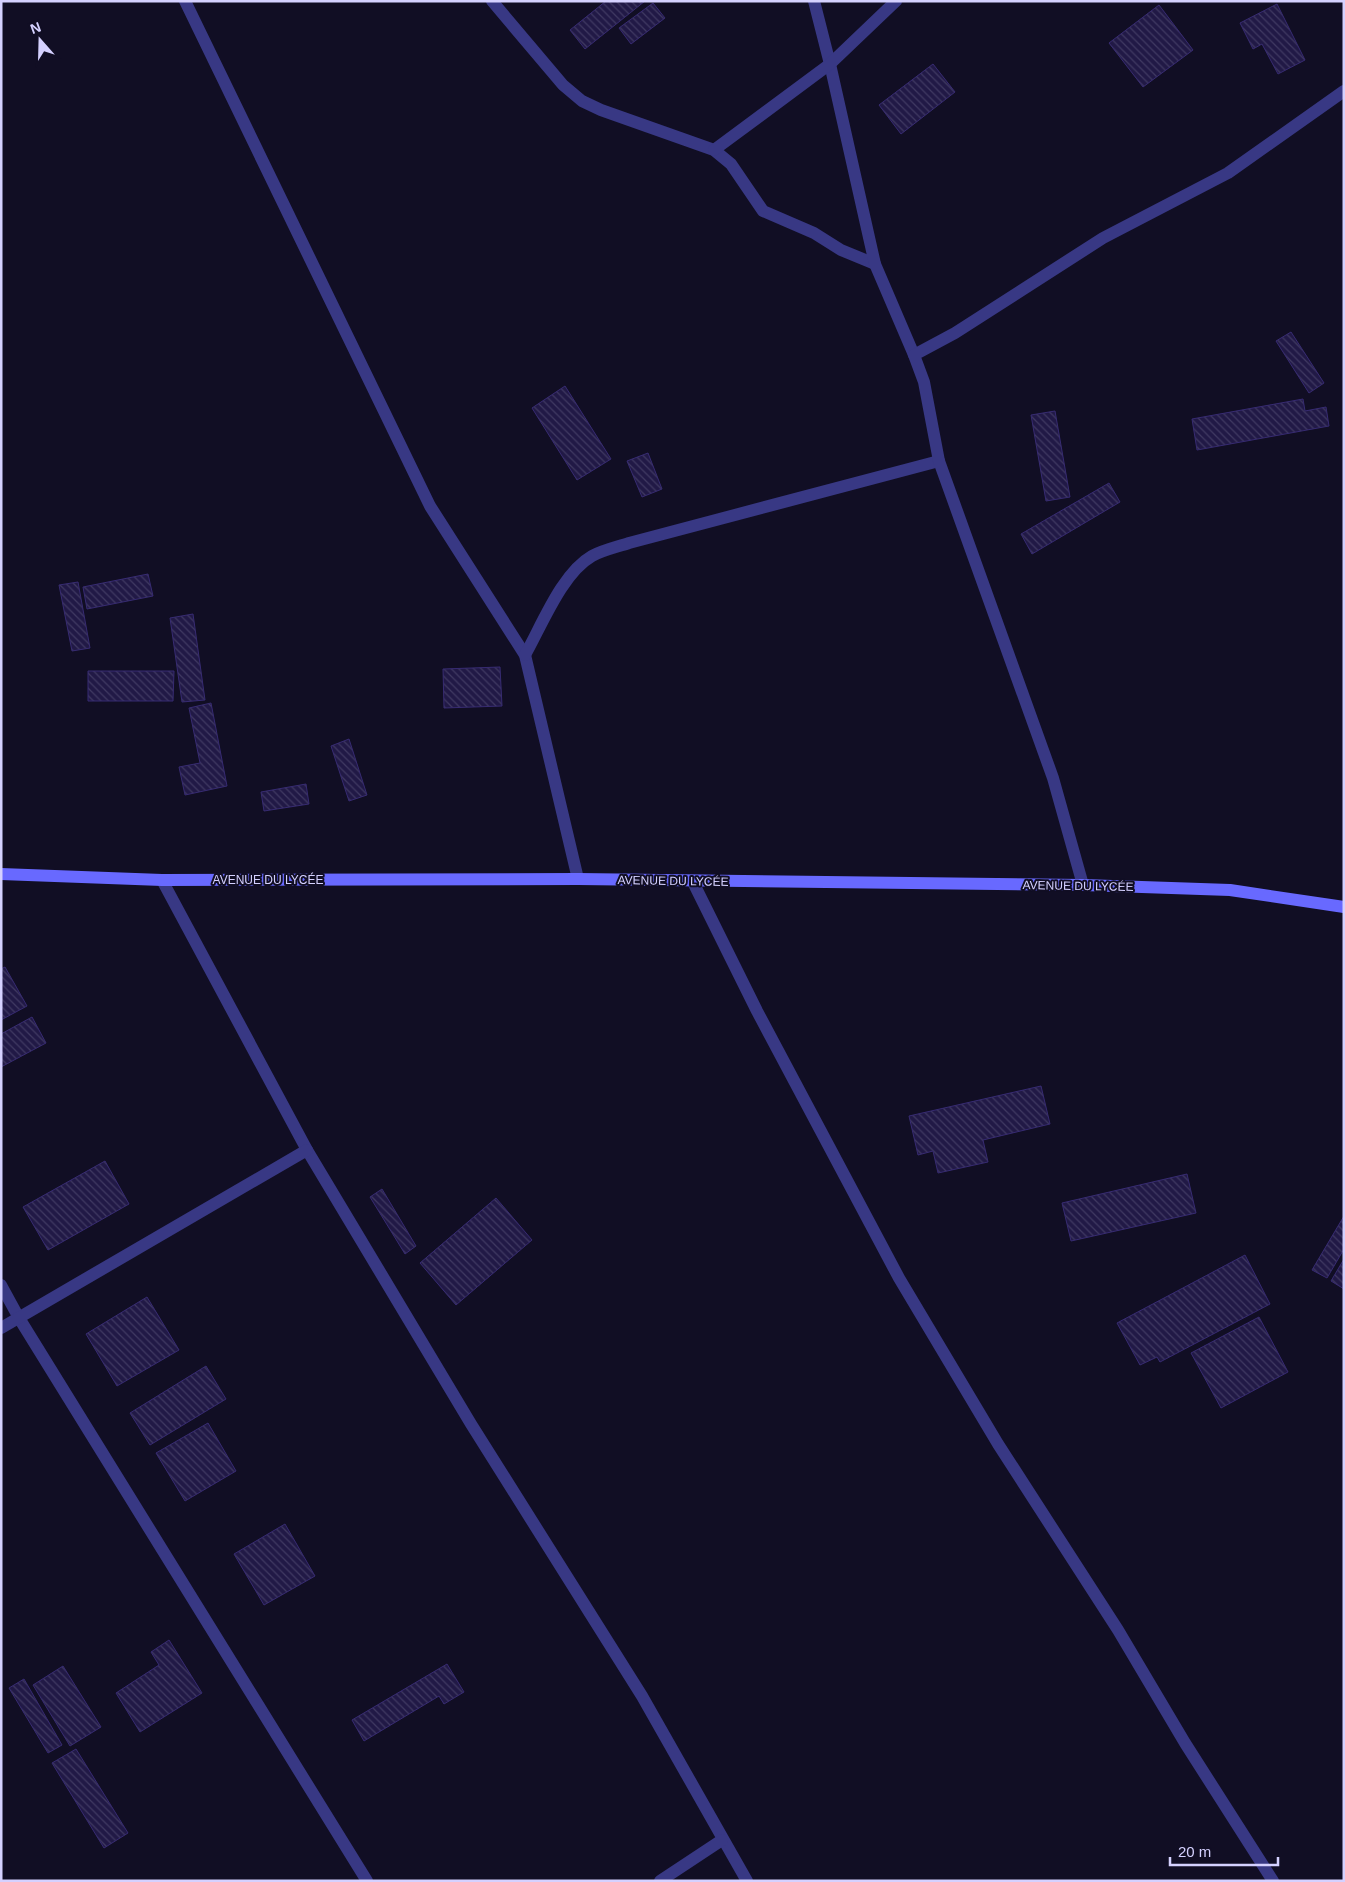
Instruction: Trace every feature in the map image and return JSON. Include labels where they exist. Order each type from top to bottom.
[{"type":"main road","name":"AVENUE DU LYCÉE","points":[[1,874],[162,880],[578,879],[693,882],[1083,885],[1230,890],[1344,907]]},
{"type":"street","points":[[185,1],[430,506],[525,655],[578,879]]},
{"type":"street","points":[[492,1],[563,85],[582,101],[601,110],[714,150],[731,164],[764,211],[814,233],[841,250],[875,264]]},
{"type":"street","points":[[814,1],[875,264],[924,382],[939,461],[1054,778],[1083,885]]},
{"type":"street","points":[[714,150],[830,64],[896,1]]},
{"type":"street","points":[[914,355],[955,333],[1103,238],[1228,172],[1344,91]]},
{"type":"street","points":[[525,655],[565,583],[576,568],[593,556],[629,543],[939,461]]},
{"type":"street","points":[[162,880],[307,1150],[470,1424],[642,1696],[686,1770],[722,1840],[747,1881]]},
{"type":"street","points":[[693,882],[757,1010],[899,1278],[998,1444],[1118,1630],[1185,1742],[1273,1881]]},
{"type":"street","points":[[1,1328],[307,1150]]},
{"type":"street","points":[[1,1285],[19,1318],[367,1881]]},
{"type":"street","points":[[660,1881],[722,1840]]},
{"type":"building","points":[[606,1],[645,1],[585,49],[570,30]]},
{"type":"building","points":[[653,3],[665,18],[631,44],[619,28]]},
{"type":"building","points":[[1277,4],[1305,60],[1278,74],[1262,44],[1253,49],[1240,23]]},
{"type":"building","points":[[1159,5],[1193,50],[1143,87],[1109,43]]},
{"type":"building","points":[[933,64],[955,92],[901,134],[879,105]]},
{"type":"building","points":[[1291,332],[1324,383],[1309,393],[1276,341]]},
{"type":"building","points":[[565,386],[611,459],[577,480],[532,408]]},
{"type":"building","points":[[1303,399],[1305,411],[1326,407],[1329,426],[1197,450],[1192,419]]},
{"type":"building","points":[[1055,411],[1070,497],[1046,501],[1031,415]]},
{"type":"building","points":[[648,453],[662,489],[642,497],[627,461]]},
{"type":"building","points":[[1109,483],[1120,502],[1032,554],[1021,534]]},
{"type":"building","points":[[148,574],[153,596],[87,609],[83,587]]},
{"type":"building","points":[[78,582],[90,648],[72,651],[59,585]]},
{"type":"building","points":[[193,614],[205,700],[182,702],[170,618]]},
{"type":"building","points":[[500,667],[502,706],[444,708],[443,669]]},
{"type":"building","points":[[88,671],[174,671],[173,701],[88,701]]},
{"type":"building","points":[[211,703],[227,786],[185,795],[179,767],[200,763],[189,708]]},
{"type":"building","points":[[349,739],[367,795],[349,801],[331,746]]},
{"type":"building","points":[[306,784],[309,804],[264,811],[261,792]]},
{"type":"building","points":[[5,967],[27,1006],[1,1020],[1,969]]},
{"type":"building","points":[[32,1017],[46,1043],[1,1067],[1,1034]]},
{"type":"building","points":[[1041,1086],[1050,1124],[983,1140],[988,1162],[938,1173],[933,1151],[918,1155],[909,1116]]},
{"type":"building","points":[[105,1161],[129,1204],[48,1250],[23,1207]]},
{"type":"building","points":[[1187,1174],[1196,1213],[1071,1241],[1062,1203]]},
{"type":"building","points":[[382,1189],[416,1246],[405,1254],[370,1197]]},
{"type":"building","points":[[496,1198],[532,1240],[456,1305],[420,1263]]},
{"type":"building","points":[[1344,1216],[1344,1249],[1327,1278],[1312,1270]]},
{"type":"building","points":[[1245,1255],[1270,1304],[1160,1362],[1157,1357],[1140,1365],[1117,1323]]},
{"type":"building","points":[[1344,1259],[1344,1289],[1331,1281]]},
{"type":"building","points":[[147,1297],[179,1350],[117,1386],[86,1334]]},
{"type":"building","points":[[1259,1317],[1288,1372],[1221,1408],[1191,1353]]},
{"type":"building","points":[[206,1366],[226,1399],[150,1445],[130,1413]]},
{"type":"building","points":[[208,1423],[236,1471],[185,1501],[156,1453]]},
{"type":"building","points":[[285,1524],[315,1576],[264,1605],[234,1554]]},
{"type":"building","points":[[169,1640],[202,1693],[140,1732],[116,1693],[159,1665],[151,1652]]},
{"type":"building","points":[[447,1664],[464,1692],[444,1704],[439,1696],[364,1741],[352,1720]]},
{"type":"building","points":[[63,1666],[101,1727],[70,1746],[33,1685]]},
{"type":"building","points":[[24,1679],[62,1745],[48,1753],[9,1688]]},
{"type":"building","points":[[76,1749],[128,1833],[104,1848],[52,1763]]}]
